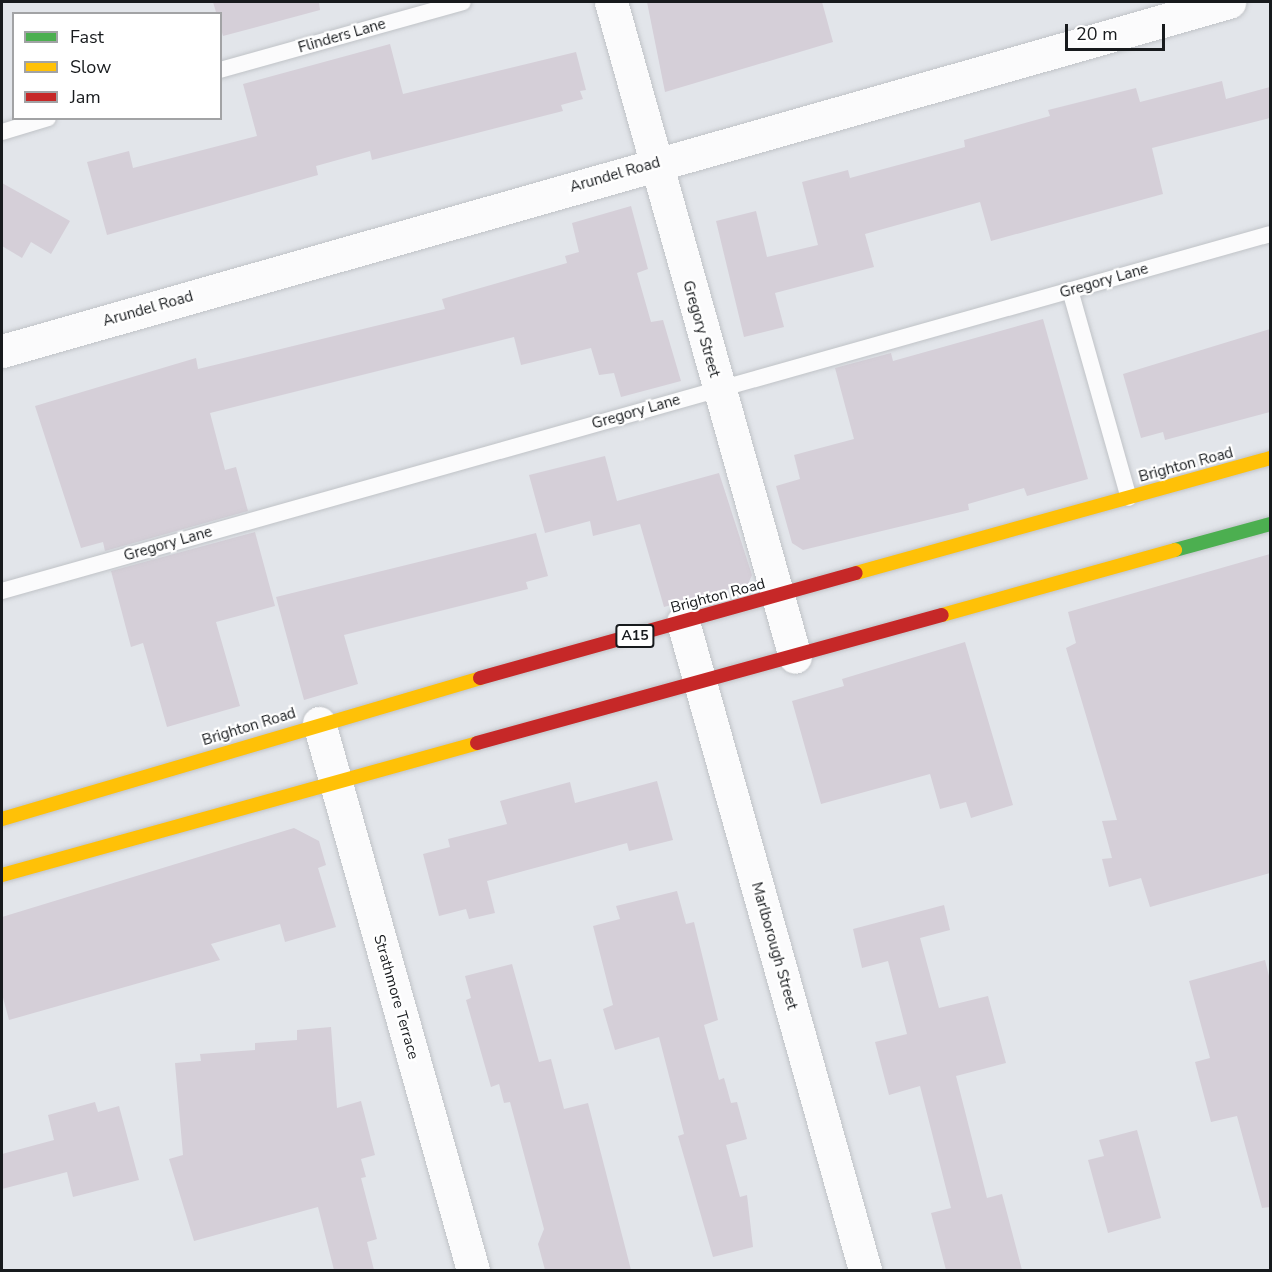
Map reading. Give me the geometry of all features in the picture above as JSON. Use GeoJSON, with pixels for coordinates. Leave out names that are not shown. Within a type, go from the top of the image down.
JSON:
{"type":"FeatureCollection","features":[{"type":"Feature","properties":{"kind":"main road","name":"Brighton Road"},"geometry":{"type":"LineString","coordinates":[[2,819],[319,723],[1270,459]]}},
{"type":"Feature","properties":{"kind":"main road"},"geometry":{"type":"LineString","coordinates":[[2,875],[1270,524]]}},
{"type":"Feature","properties":{"kind":"street","name":"Gregory Street"},"geometry":{"type":"LineString","coordinates":[[610,2],[795,657]]}},
{"type":"Feature","properties":{"kind":"street","name":"Arundel Road"},"geometry":{"type":"LineString","coordinates":[[2,351],[1229,2]]}},
{"type":"Feature","properties":{"kind":"street","name":"Marlborough Street"},"geometry":{"type":"LineString","coordinates":[[683,622],[865,1270]]}},
{"type":"Feature","properties":{"kind":"street","name":"Strathmore Terrace"},"geometry":{"type":"LineString","coordinates":[[319,723],[473,1270]]}},
{"type":"Feature","properties":{"kind":"lane","name":"Flinders Lane"},"geometry":{"type":"LineString","coordinates":[[222,69],[463,2]]}},
{"type":"Feature","properties":{"kind":"lane"},"geometry":{"type":"LineString","coordinates":[[2,132],[41,120]]}},
{"type":"Feature","properties":{"kind":"lane","name":"Gregory Lane"},"geometry":{"type":"LineString","coordinates":[[2,591],[1270,234]]}},
{"type":"Feature","properties":{"kind":"lane"},"geometry":{"type":"LineString","coordinates":[[1070,290],[1129,498]]}},
{"type":"Feature","properties":{"kind":"building"},"geometry":{"type":"Polygon","coordinates":[[[213,2],[319,2],[320,10],[223,36],[222,12],[216,12],[213,2]]]}},
{"type":"Feature","properties":{"kind":"building"},"geometry":{"type":"Polygon","coordinates":[[[647,2],[822,2],[833,42],[665,92],[647,2]]]}},
{"type":"Feature","properties":{"kind":"building"},"geometry":{"type":"Polygon","coordinates":[[[390,44],[403,94],[576,52],[586,90],[580,91],[583,99],[561,105],[563,111],[372,160],[370,151],[316,166],[318,175],[107,235],[87,162],[129,151],[133,168],[257,136],[243,84],[390,44]]]}},
{"type":"Feature","properties":{"kind":"building"},"geometry":{"type":"Polygon","coordinates":[[[1222,81],[1226,99],[1270,87],[1270,118],[1152,148],[1163,194],[991,241],[980,202],[865,234],[874,267],[775,293],[784,327],[744,337],[716,221],[756,211],[767,257],[818,245],[802,182],[848,170],[850,178],[965,147],[964,140],[1050,116],[1048,110],[1136,88],[1140,102],[1222,81]]]}},
{"type":"Feature","properties":{"kind":"building"},"geometry":{"type":"Polygon","coordinates":[[[2,183],[70,221],[51,254],[31,242],[22,258],[2,246],[2,183]]]}},
{"type":"Feature","properties":{"kind":"building"},"geometry":{"type":"Polygon","coordinates":[[[631,206],[648,269],[637,273],[651,322],[663,320],[681,381],[621,397],[614,373],[599,375],[591,348],[521,365],[514,337],[210,413],[225,470],[236,467],[248,511],[105,551],[103,542],[81,548],[35,406],[196,358],[198,369],[445,309],[442,299],[567,263],[565,256],[579,252],[572,223],[631,206]]]}},
{"type":"Feature","properties":{"kind":"building"},"geometry":{"type":"Polygon","coordinates":[[[1043,319],[1088,479],[1027,496],[1024,488],[968,504],[969,510],[803,550],[792,543],[776,486],[800,479],[794,455],[854,439],[835,368],[891,353],[893,361],[1043,319]]]}},
{"type":"Feature","properties":{"kind":"building"},"geometry":{"type":"Polygon","coordinates":[[[1270,329],[1270,412],[1165,440],[1163,432],[1141,438],[1123,374],[1270,329]]]}},
{"type":"Feature","properties":{"kind":"building"},"geometry":{"type":"Polygon","coordinates":[[[605,456],[617,501],[719,473],[752,575],[748,584],[664,607],[640,524],[593,536],[590,521],[545,533],[529,475],[605,456]]]}},
{"type":"Feature","properties":{"kind":"building"},"geometry":{"type":"Polygon","coordinates":[[[255,532],[275,606],[216,622],[240,706],[167,727],[143,643],[131,647],[111,571],[255,532]]]}},
{"type":"Feature","properties":{"kind":"building"},"geometry":{"type":"Polygon","coordinates":[[[536,533],[548,576],[526,582],[528,589],[344,635],[358,684],[304,700],[276,597],[536,533]]]}},
{"type":"Feature","properties":{"kind":"building"},"geometry":{"type":"Polygon","coordinates":[[[1270,554],[1270,873],[1150,907],[1141,878],[1109,887],[1102,859],[1112,858],[1102,821],[1117,820],[1066,648],[1076,643],[1068,612],[1270,554]]]}},
{"type":"Feature","properties":{"kind":"building"},"geometry":{"type":"Polygon","coordinates":[[[965,642],[1013,805],[971,818],[966,802],[940,809],[930,774],[821,804],[792,701],[844,686],[842,679],[965,642]]]}},
{"type":"Feature","properties":{"kind":"building"},"geometry":{"type":"Polygon","coordinates":[[[657,781],[673,840],[629,851],[627,843],[487,881],[495,913],[469,919],[466,909],[439,916],[423,854],[450,847],[448,839],[507,824],[500,801],[570,782],[575,803],[657,781]]]}},
{"type":"Feature","properties":{"kind":"building"},"geometry":{"type":"Polygon","coordinates":[[[294,828],[319,841],[326,865],[318,868],[336,927],[285,942],[280,924],[211,944],[220,960],[9,1020],[2,994],[2,917],[294,828]]]}},
{"type":"Feature","properties":{"kind":"building"},"geometry":{"type":"Polygon","coordinates":[[[677,891],[686,924],[694,922],[718,1020],[704,1025],[719,1080],[724,1078],[731,1103],[737,1102],[747,1139],[726,1145],[740,1197],[747,1195],[753,1247],[713,1257],[678,1136],[684,1134],[659,1037],[615,1050],[603,1009],[613,1005],[593,926],[620,919],[616,906],[677,891]]]}},
{"type":"Feature","properties":{"kind":"building"},"geometry":{"type":"Polygon","coordinates":[[[944,905],[950,930],[920,938],[939,1008],[988,996],[1006,1063],[956,1076],[987,1198],[1002,1194],[1022,1270],[946,1270],[931,1213],[951,1208],[920,1086],[889,1095],[875,1042],[907,1034],[888,961],[862,968],[853,929],[944,905]]]}},
{"type":"Feature","properties":{"kind":"building"},"geometry":{"type":"Polygon","coordinates":[[[1265,960],[1270,980],[1270,1207],[1262,1208],[1237,1116],[1211,1122],[1195,1062],[1210,1058],[1189,981],[1265,960]]]}},
{"type":"Feature","properties":{"kind":"building"},"geometry":{"type":"Polygon","coordinates":[[[512,964],[539,1062],[551,1059],[564,1109],[588,1103],[631,1270],[545,1270],[538,1244],[544,1229],[510,1102],[504,1103],[499,1084],[491,1087],[466,1000],[471,998],[465,976],[512,964]]]}},
{"type":"Feature","properties":{"kind":"building"},"geometry":{"type":"Polygon","coordinates":[[[331,1027],[337,1108],[361,1101],[375,1155],[361,1159],[366,1177],[361,1178],[377,1239],[367,1242],[374,1270],[334,1270],[318,1207],[194,1241],[169,1159],[183,1155],[175,1063],[201,1061],[200,1054],[255,1050],[255,1043],[297,1040],[297,1030],[331,1027]]]}},
{"type":"Feature","properties":{"kind":"building"},"geometry":{"type":"Polygon","coordinates":[[[95,1102],[98,1112],[119,1106],[139,1180],[73,1197],[67,1172],[2,1189],[2,1154],[54,1140],[48,1115],[95,1102]]]}},
{"type":"Feature","properties":{"kind":"building"},"geometry":{"type":"Polygon","coordinates":[[[1137,1130],[1161,1218],[1108,1233],[1088,1160],[1104,1156],[1099,1140],[1137,1130]]]}},
{"type":"Feature","properties":{"kind":"traffic: fast"},"geometry":{"type":"LineString","coordinates":[[1175,550],[1270,524]]}},
{"type":"Feature","properties":{"kind":"traffic: slow"},"geometry":{"type":"LineString","coordinates":[[856,573],[1270,458]]}},
{"type":"Feature","properties":{"kind":"traffic: slow"},"geometry":{"type":"LineString","coordinates":[[942,615],[1175,550]]}},
{"type":"Feature","properties":{"kind":"traffic: slow"},"geometry":{"type":"LineString","coordinates":[[2,819],[480,678]]}},
{"type":"Feature","properties":{"kind":"traffic: slow"},"geometry":{"type":"LineString","coordinates":[[2,875],[477,743]]}},
{"type":"Feature","properties":{"kind":"traffic: jam"},"geometry":{"type":"LineString","coordinates":[[480,678],[856,573]]}},
{"type":"Feature","properties":{"kind":"traffic: jam"},"geometry":{"type":"LineString","coordinates":[[477,743],[942,615]]}}]}
